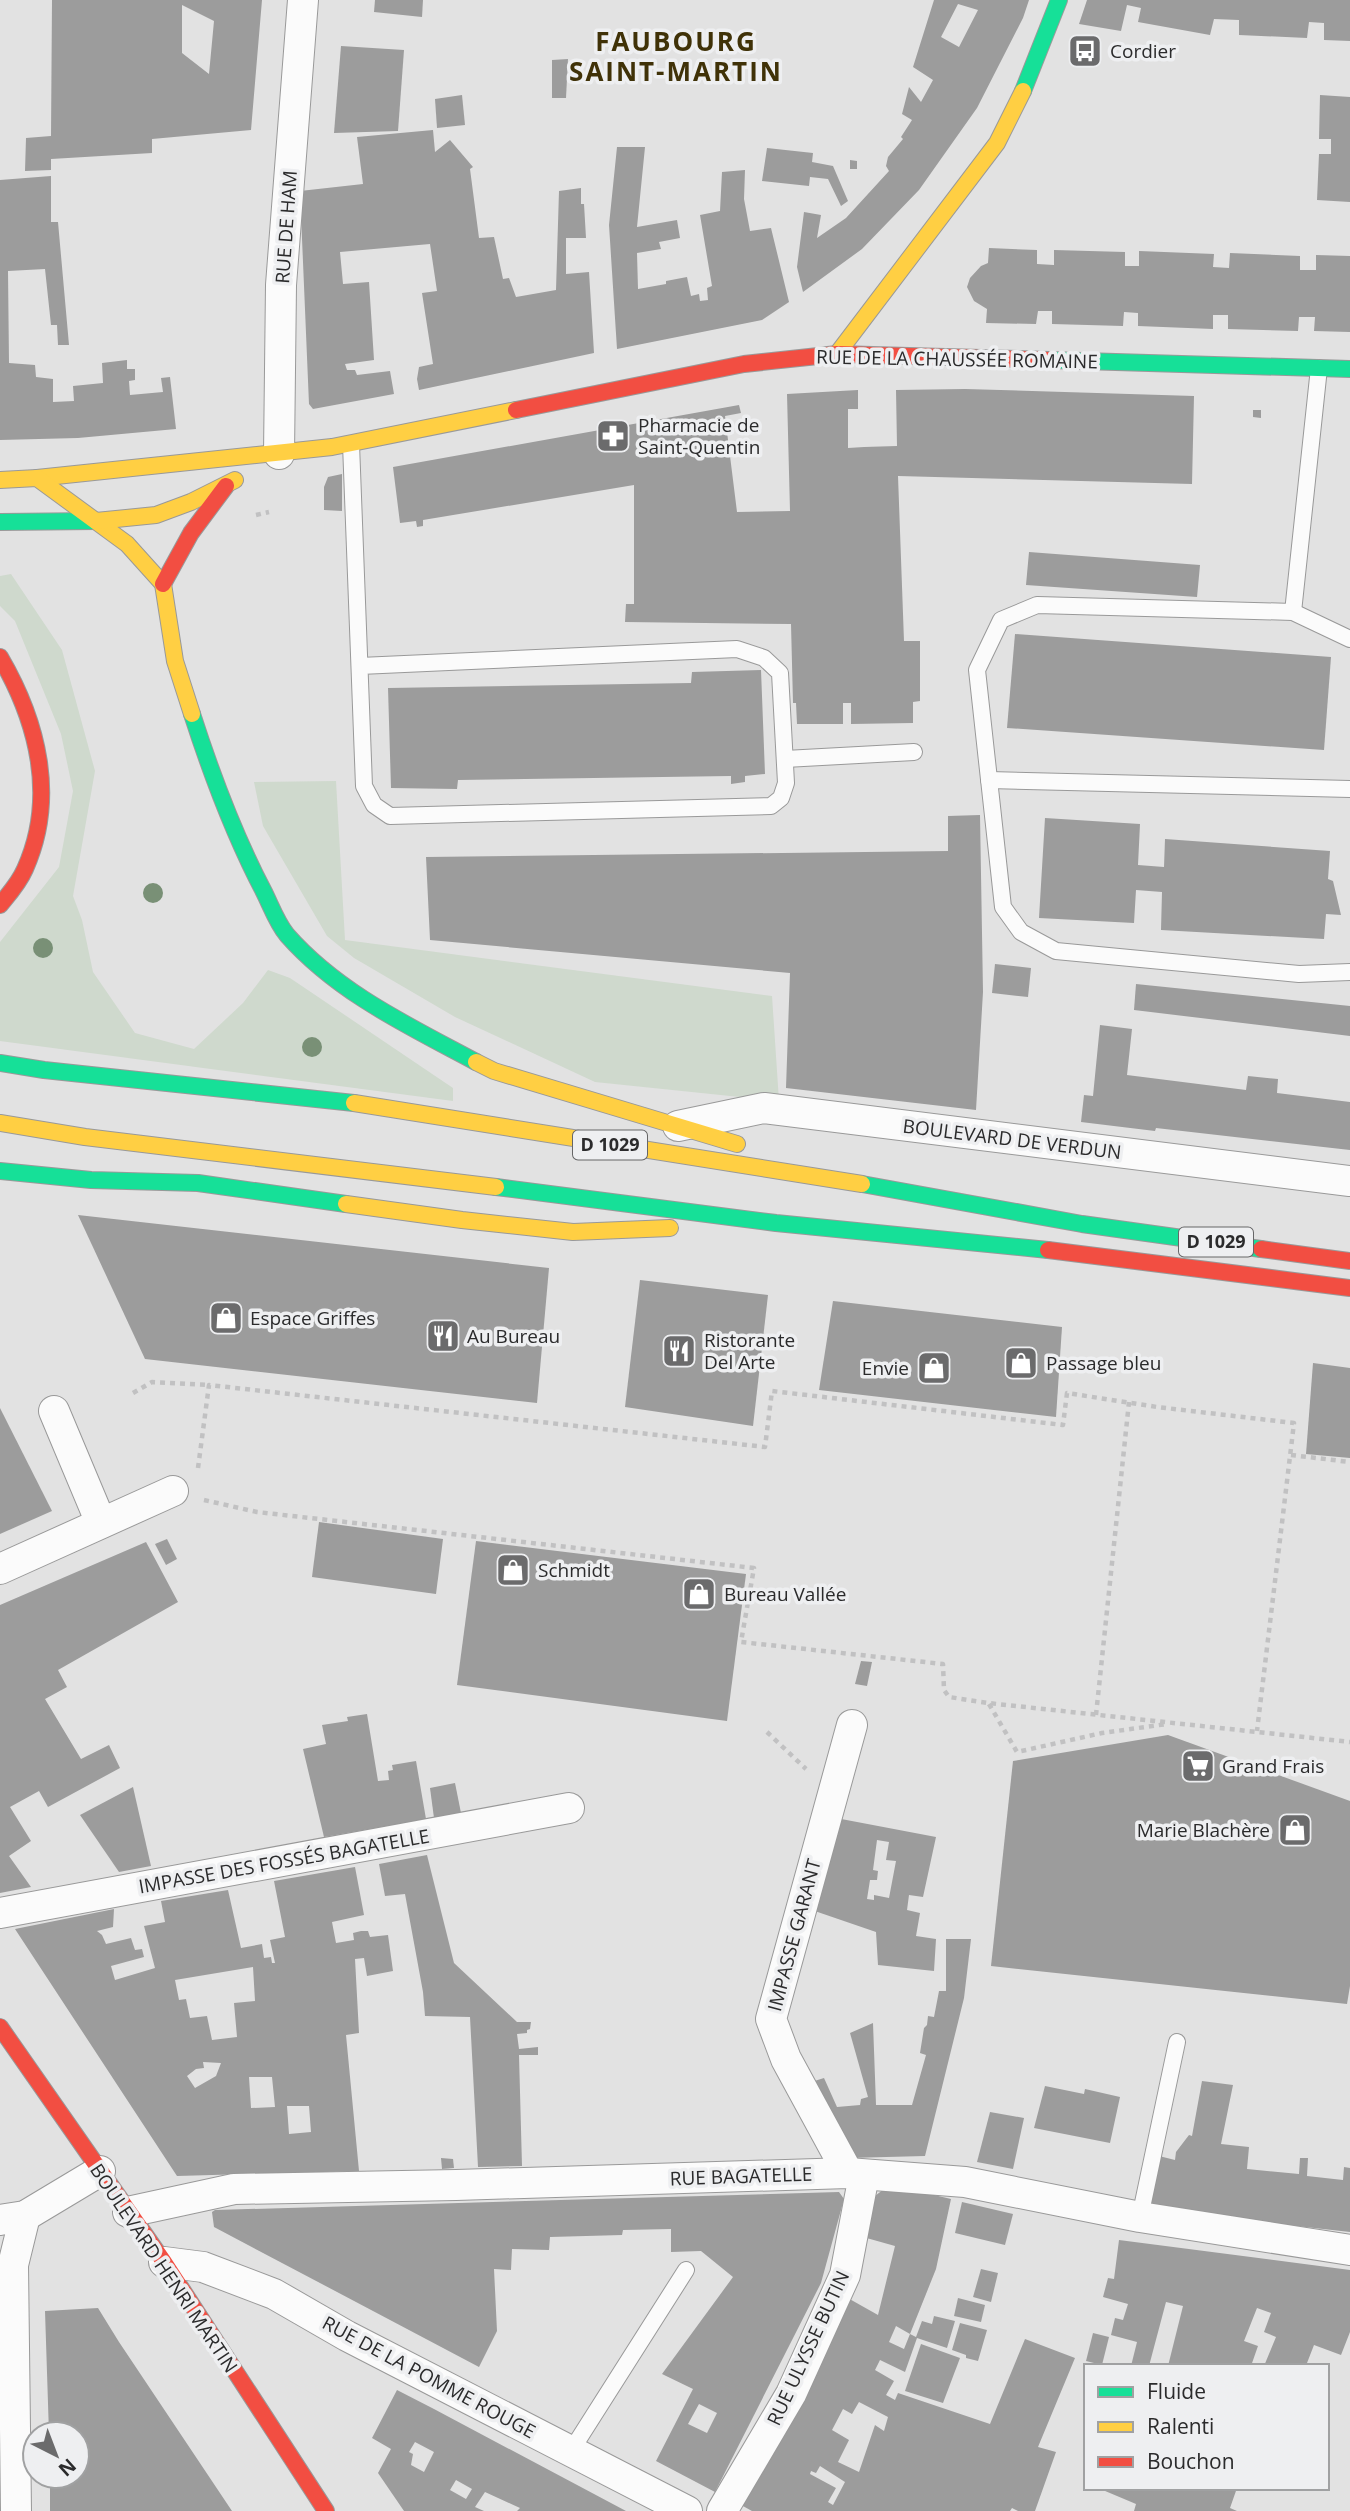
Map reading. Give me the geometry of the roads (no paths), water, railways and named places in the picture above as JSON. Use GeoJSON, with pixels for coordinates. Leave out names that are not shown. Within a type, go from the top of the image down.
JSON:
{"type":"FeatureCollection","features":[{"type":"Feature","properties":{"kind":"main road"},"geometry":{"type":"LineString","coordinates":[[837,354],[997,143],[1019,100],[1059,0]]}},
{"type":"Feature","properties":{"kind":"main road","name":"RUE DE LA CHAUSSÉE ROMAINE"},"geometry":{"type":"LineString","coordinates":[[0,480],[279,454],[351,444],[744,364],[837,354],[1350,369]]}},
{"type":"Feature","properties":{"kind":"main road","name":"RUE DE LA CHAUSSÉE ROMAINE"},"geometry":{"type":"LineString","coordinates":[[0,522],[64,523],[156,515],[226,485],[279,454]]}},
{"type":"Feature","properties":{"kind":"main road"},"geometry":{"type":"LineString","coordinates":[[37,478],[127,544],[163,584],[175,662],[209,767],[238,843],[285,933],[321,968],[366,1003],[494,1071],[887,1188]]}},
{"type":"Feature","properties":{"kind":"main road"},"geometry":{"type":"LineString","coordinates":[[163,584],[191,533],[226,485]]}},
{"type":"Feature","properties":{"kind":"main road"},"geometry":{"type":"LineString","coordinates":[[0,657],[23,697],[37,738],[42,784],[36,832],[25,870],[0,905]]}},
{"type":"Feature","properties":{"kind":"main road","name":"D 1029"},"geometry":{"type":"LineString","coordinates":[[0,1063],[44,1070],[334,1100],[887,1188],[1082,1224],[1350,1261]]}},
{"type":"Feature","properties":{"kind":"main road"},"geometry":{"type":"LineString","coordinates":[[0,1123],[164,1147],[776,1223],[1087,1254],[1106,1259],[1350,1288]]}},
{"type":"Feature","properties":{"kind":"main road"},"geometry":{"type":"LineString","coordinates":[[0,1171],[91,1180],[198,1183],[462,1220],[573,1232],[776,1223]]}},
{"type":"Feature","properties":{"kind":"main road","name":"BOULEVARD HENRI MARTIN"},"geometry":{"type":"LineString","coordinates":[[0,2026],[164,2262],[326,2511]]}},
{"type":"Feature","properties":{"kind":"street","name":"RUE DE HAM"},"geometry":{"type":"LineString","coordinates":[[279,454],[281,285],[303,0]]}},
{"type":"Feature","properties":{"kind":"street","name":"BOULEVARD DE VERDUN"},"geometry":{"type":"LineString","coordinates":[[676,1126],[764,1108],[1350,1181]]}},
{"type":"Feature","properties":{"kind":"street"},"geometry":{"type":"LineString","coordinates":[[54,1411],[101,1523]]}},
{"type":"Feature","properties":{"kind":"street"},"geometry":{"type":"LineString","coordinates":[[0,1569],[101,1523],[184,1495]]}},
{"type":"Feature","properties":{"kind":"street","name":"IMPASSE GARANT"},"geometry":{"type":"LineString","coordinates":[[852,1725],[771,2019],[786,2059],[856,2174]]}},
{"type":"Feature","properties":{"kind":"street","name":"IMPASSE DES FOSSÉS BAGATELLE"},"geometry":{"type":"LineString","coordinates":[[0,1913],[569,1808]]}},
{"type":"Feature","properties":{"kind":"street"},"geometry":{"type":"LineString","coordinates":[[16,2511],[13,2218],[100,2171]]}},
{"type":"Feature","properties":{"kind":"street","name":"RUE BAGATELLE"},"geometry":{"type":"LineString","coordinates":[[128,2212],[234,2189],[856,2174],[965,2182],[1140,2217],[1350,2250]]}},
{"type":"Feature","properties":{"kind":"street","name":"RUE ULYSSE BUTIN"},"geometry":{"type":"LineString","coordinates":[[722,2511],[791,2394],[845,2275],[856,2174]]}},
{"type":"Feature","properties":{"kind":"street","name":"RUE DE LA POMME ROUGE"},"geometry":{"type":"LineString","coordinates":[[164,2262],[203,2267],[274,2294],[346,2336],[687,2511]]}},
{"type":"Feature","properties":{"kind":"lane"},"geometry":{"type":"LineString","coordinates":[[1293,612],[1319,368]]}},
{"type":"Feature","properties":{"kind":"lane"},"geometry":{"type":"LineString","coordinates":[[351,444],[360,666],[365,786],[374,805],[390,816],[771,806],[781,798],[786,783],[780,673],[764,658],[737,649],[360,666]]}},
{"type":"Feature","properties":{"kind":"lane"},"geometry":{"type":"LineString","coordinates":[[1350,639],[1293,612],[1037,606],[1001,620],[977,670],[1003,907],[1021,933],[1056,951],[1299,974],[1350,972]]}},
{"type":"Feature","properties":{"kind":"lane"},"geometry":{"type":"LineString","coordinates":[[785,758],[914,752]]}},
{"type":"Feature","properties":{"kind":"lane"},"geometry":{"type":"LineString","coordinates":[[989,780],[1350,789]]}},
{"type":"Feature","properties":{"kind":"lane"},"geometry":{"type":"LineString","coordinates":[[1140,2217],[1177,2042]]}},
{"type":"Feature","properties":{"kind":"lane"},"geometry":{"type":"LineString","coordinates":[[571,2451],[686,2270]]}},
{"type":"Feature","properties":{"kind":"place","name":"Cordier"},"geometry":{"type":"Point","coordinates":[1085,51]}},
{"type":"Feature","properties":{"kind":"place","name":"Pharmacie de Saint-Quentin"},"geometry":{"type":"Point","coordinates":[613,436]}},
{"type":"Feature","properties":{"kind":"place","name":"Espace Griffes"},"geometry":{"type":"Point","coordinates":[226,1318]}},
{"type":"Feature","properties":{"kind":"place","name":"Au Bureau"},"geometry":{"type":"Point","coordinates":[443,1336]}},
{"type":"Feature","properties":{"kind":"place","name":"Ristorante Del Arte"},"geometry":{"type":"Point","coordinates":[679,1351]}},
{"type":"Feature","properties":{"kind":"place","name":"Passage bleu"},"geometry":{"type":"Point","coordinates":[1021,1363]}},
{"type":"Feature","properties":{"kind":"place","name":"Envie"},"geometry":{"type":"Point","coordinates":[934,1368]}},
{"type":"Feature","properties":{"kind":"place","name":"Schmidt"},"geometry":{"type":"Point","coordinates":[513,1570]}},
{"type":"Feature","properties":{"kind":"place","name":"Bureau Vallée"},"geometry":{"type":"Point","coordinates":[699,1594]}},
{"type":"Feature","properties":{"kind":"place","name":"Grand Frais"},"geometry":{"type":"Point","coordinates":[1198,1766]}},
{"type":"Feature","properties":{"kind":"place","name":"Marie Blachère"},"geometry":{"type":"Point","coordinates":[1295,1830]}},
{"type":"Feature","properties":{"kind":"district","name":"FAUBOURG SAINT-MARTIN"},"geometry":{"type":"Point","coordinates":[676,57]}}]}
